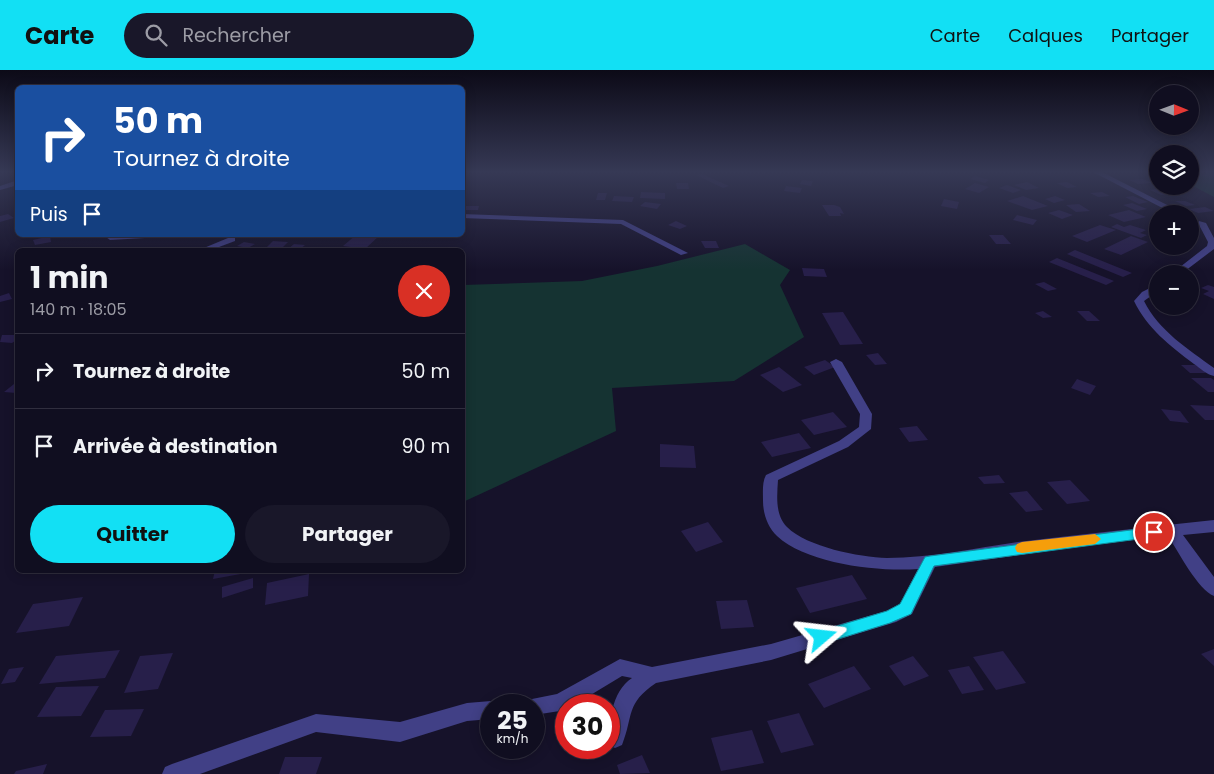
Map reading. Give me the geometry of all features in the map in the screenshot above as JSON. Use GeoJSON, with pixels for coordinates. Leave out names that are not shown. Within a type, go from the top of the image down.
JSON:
{"type":"FeatureCollection","features":[{"type":"Feature","properties":{"kind":"street"},"geometry":{"type":"LineString","coordinates":[[465,216],[623,222],[684,253]]}},
{"type":"Feature","properties":{"kind":"street"},"geometry":{"type":"LineString","coordinates":[[1199,222],[1214,227]]}},
{"type":"Feature","properties":{"kind":"street"},"geometry":{"type":"LineString","coordinates":[[1187,265],[1211,246],[1212,242],[1202,223]]}},
{"type":"Feature","properties":{"kind":"street"},"geometry":{"type":"LineString","coordinates":[[208,248],[238,237]]}},
{"type":"Feature","properties":{"kind":"street"},"geometry":{"type":"LineString","coordinates":[[1149,292],[1140,301],[1143,312],[1160,331],[1214,373]]}},
{"type":"Feature","properties":{"kind":"street"},"geometry":{"type":"LineString","coordinates":[[836,362],[866,414],[865,429],[854,440],[789,466],[771,478],[770,514],[782,532],[808,547],[853,559],[884,564],[930,562],[1030,547],[1214,526]]}},
{"type":"Feature","properties":{"kind":"street"},"geometry":{"type":"LineString","coordinates":[[1172,530],[1200,572],[1214,589]]}},
{"type":"Feature","properties":{"kind":"street"},"geometry":{"type":"LineString","coordinates":[[620,719],[624,704],[634,687],[652,675],[771,652],[890,616],[906,609],[930,562]]}},
{"type":"Feature","properties":{"kind":"street"},"geometry":{"type":"LineString","coordinates":[[545,705],[560,703],[620,667],[652,675]]}},
{"type":"Feature","properties":{"kind":"street"},"geometry":{"type":"LineString","coordinates":[[172,774],[316,723],[400,732],[467,712],[480,711]]}},
{"type":"Feature","properties":{"kind":"green space"},"geometry":{"type":"Polygon","coordinates":[[[745,244],[790,270],[780,285],[804,337],[734,381],[612,388],[616,431],[465,501],[465,285],[582,281],[657,266],[745,244]]]}},
{"type":"Feature","properties":{"kind":"building"},"geometry":{"type":"Polygon","coordinates":[[[643,204],[661,204],[657,209],[640,206],[643,204]]]}},
{"type":"Feature","properties":{"kind":"building"},"geometry":{"type":"Polygon","coordinates":[[[942,204],[958,204],[957,209],[941,206],[942,204]]]}},
{"type":"Feature","properties":{"kind":"building"},"geometry":{"type":"Polygon","coordinates":[[[1015,204],[1043,204],[1048,206],[1032,210],[1015,204]]]}},
{"type":"Feature","properties":{"kind":"building"},"geometry":{"type":"Polygon","coordinates":[[[1079,204],[1090,211],[1076,212],[1066,205],[1079,204]]]}},
{"type":"Feature","properties":{"kind":"building"},"geometry":{"type":"Polygon","coordinates":[[[1134,204],[1147,209],[1137,211],[1123,205],[1134,204]]]}},
{"type":"Feature","properties":{"kind":"building"},"geometry":{"type":"Polygon","coordinates":[[[822,205],[840,207],[844,214],[840,213],[841,216],[829,216],[822,205]]]}},
{"type":"Feature","properties":{"kind":"building"},"geometry":{"type":"Polygon","coordinates":[[[465,206],[479,206],[478,210],[465,210],[465,206]]]}},
{"type":"Feature","properties":{"kind":"building"},"geometry":{"type":"Polygon","coordinates":[[[1205,207],[1214,211],[1199,213],[1199,208],[1205,207]]]}},
{"type":"Feature","properties":{"kind":"building"},"geometry":{"type":"Polygon","coordinates":[[[1059,210],[1073,215],[1062,219],[1048,213],[1059,210]]]}},
{"type":"Feature","properties":{"kind":"building"},"geometry":{"type":"Polygon","coordinates":[[[1129,210],[1146,217],[1124,222],[1108,215],[1129,210]]]}},
{"type":"Feature","properties":{"kind":"building"},"geometry":{"type":"Polygon","coordinates":[[[8,214],[14,218],[0,222],[0,216],[8,214]]]}},
{"type":"Feature","properties":{"kind":"building"},"geometry":{"type":"Polygon","coordinates":[[[1017,215],[1037,220],[1033,225],[1013,220],[1017,215]]]}},
{"type":"Feature","properties":{"kind":"building"},"geometry":{"type":"Polygon","coordinates":[[[676,221],[687,226],[680,229],[668,225],[676,221]]]}},
{"type":"Feature","properties":{"kind":"building"},"geometry":{"type":"Polygon","coordinates":[[[1117,224],[1124,227],[1130,225],[1146,230],[1140,233],[1147,235],[1141,238],[1111,227],[1117,224]]]}},
{"type":"Feature","properties":{"kind":"building"},"geometry":{"type":"Polygon","coordinates":[[[1100,225],[1116,230],[1087,242],[1072,236],[1100,225]]]}},
{"type":"Feature","properties":{"kind":"building"},"geometry":{"type":"Polygon","coordinates":[[[989,235],[1003,235],[1011,244],[996,244],[989,235]]]}},
{"type":"Feature","properties":{"kind":"building"},"geometry":{"type":"Polygon","coordinates":[[[1131,236],[1148,242],[1121,255],[1104,249],[1131,236]]]}},
{"type":"Feature","properties":{"kind":"building"},"geometry":{"type":"Polygon","coordinates":[[[50,237],[51,242],[35,245],[33,240],[50,237]]]}},
{"type":"Feature","properties":{"kind":"building"},"geometry":{"type":"Polygon","coordinates":[[[354,237],[378,237],[366,248],[343,246],[354,237]]]}},
{"type":"Feature","properties":{"kind":"building"},"geometry":{"type":"Polygon","coordinates":[[[273,241],[288,242],[282,248],[266,248],[273,241]]]}},
{"type":"Feature","properties":{"kind":"building"},"geometry":{"type":"Polygon","coordinates":[[[701,241],[716,241],[719,248],[705,248],[701,241]]]}},
{"type":"Feature","properties":{"kind":"building"},"geometry":{"type":"Polygon","coordinates":[[[244,242],[255,244],[248,248],[237,246],[244,242]]]}},
{"type":"Feature","properties":{"kind":"building"},"geometry":{"type":"Polygon","coordinates":[[[294,244],[305,245],[301,248],[289,248],[294,244]]]}},
{"type":"Feature","properties":{"kind":"building"},"geometry":{"type":"Polygon","coordinates":[[[1075,250],[1132,273],[1123,277],[1067,254],[1075,250]]]}},
{"type":"Feature","properties":{"kind":"building"},"geometry":{"type":"Polygon","coordinates":[[[1057,258],[1114,281],[1106,285],[1049,262],[1057,258]]]}},
{"type":"Feature","properties":{"kind":"building"},"geometry":{"type":"Polygon","coordinates":[[[802,268],[824,269],[827,277],[804,276],[802,268]]]}},
{"type":"Feature","properties":{"kind":"building"},"geometry":{"type":"Polygon","coordinates":[[[1044,282],[1057,289],[1048,291],[1035,284],[1044,282]]]}},
{"type":"Feature","properties":{"kind":"building"},"geometry":{"type":"Polygon","coordinates":[[[1208,285],[1214,287],[1214,299],[1203,294],[1209,291],[1201,288],[1208,285]]]}},
{"type":"Feature","properties":{"kind":"building"},"geometry":{"type":"Polygon","coordinates":[[[9,293],[12,299],[0,302],[0,296],[9,293]]]}},
{"type":"Feature","properties":{"kind":"building"},"geometry":{"type":"Polygon","coordinates":[[[1043,311],[1052,317],[1043,318],[1035,313],[1043,311]]]}},
{"type":"Feature","properties":{"kind":"building"},"geometry":{"type":"Polygon","coordinates":[[[1077,311],[1089,311],[1100,321],[1087,321],[1077,311]]]}},
{"type":"Feature","properties":{"kind":"building"},"geometry":{"type":"Polygon","coordinates":[[[843,312],[863,344],[840,345],[822,313],[843,312]]]}},
{"type":"Feature","properties":{"kind":"building"},"geometry":{"type":"Polygon","coordinates":[[[2,335],[15,335],[15,341],[12,343],[0,342],[2,335]]]}},
{"type":"Feature","properties":{"kind":"building"},"geometry":{"type":"Polygon","coordinates":[[[878,353],[887,364],[875,365],[866,355],[878,353]]]}},
{"type":"Feature","properties":{"kind":"building"},"geometry":{"type":"Polygon","coordinates":[[[825,360],[835,367],[814,375],[804,367],[825,360]]]}},
{"type":"Feature","properties":{"kind":"building"},"geometry":{"type":"Polygon","coordinates":[[[1181,365],[1197,365],[1206,373],[1190,373],[1181,365]]]}},
{"type":"Feature","properties":{"kind":"building"},"geometry":{"type":"Polygon","coordinates":[[[779,367],[802,385],[783,392],[760,375],[779,367]]]}},
{"type":"Feature","properties":{"kind":"building"},"geometry":{"type":"Polygon","coordinates":[[[1191,378],[1211,378],[1214,380],[1214,392],[1208,392],[1191,378]]]}},
{"type":"Feature","properties":{"kind":"building"},"geometry":{"type":"Polygon","coordinates":[[[1077,379],[1096,386],[1090,395],[1071,388],[1077,379]]]}},
{"type":"Feature","properties":{"kind":"building"},"geometry":{"type":"Polygon","coordinates":[[[14,384],[15,384],[15,393],[4,392],[14,384]]]}},
{"type":"Feature","properties":{"kind":"building"},"geometry":{"type":"Polygon","coordinates":[[[1190,405],[1214,406],[1214,420],[1205,420],[1190,405]]]}},
{"type":"Feature","properties":{"kind":"building"},"geometry":{"type":"Polygon","coordinates":[[[1161,409],[1180,411],[1189,423],[1170,421],[1161,409]]]}},
{"type":"Feature","properties":{"kind":"building"},"geometry":{"type":"Polygon","coordinates":[[[833,412],[847,427],[814,435],[801,420],[833,412]]]}},
{"type":"Feature","properties":{"kind":"building"},"geometry":{"type":"Polygon","coordinates":[[[917,426],[928,440],[909,442],[899,428],[917,426]]]}},
{"type":"Feature","properties":{"kind":"building"},"geometry":{"type":"Polygon","coordinates":[[[799,433],[811,448],[772,457],[761,442],[799,433]]]}},
{"type":"Feature","properties":{"kind":"building"},"geometry":{"type":"Polygon","coordinates":[[[660,444],[694,446],[696,468],[660,467],[660,444]]]}},
{"type":"Feature","properties":{"kind":"building"},"geometry":{"type":"Polygon","coordinates":[[[999,475],[1005,483],[984,484],[978,477],[999,475]]]}},
{"type":"Feature","properties":{"kind":"building"},"geometry":{"type":"Polygon","coordinates":[[[1070,480],[1090,501],[1067,504],[1047,482],[1070,480]]]}},
{"type":"Feature","properties":{"kind":"building"},"geometry":{"type":"Polygon","coordinates":[[[1027,491],[1043,510],[1026,512],[1009,493],[1027,491]]]}},
{"type":"Feature","properties":{"kind":"building"},"geometry":{"type":"Polygon","coordinates":[[[708,522],[723,542],[696,552],[681,531],[708,522]]]}},
{"type":"Feature","properties":{"kind":"building"},"geometry":{"type":"Polygon","coordinates":[[[214,573],[246,573],[213,579],[214,573]]]}},
{"type":"Feature","properties":{"kind":"building"},"geometry":{"type":"Polygon","coordinates":[[[309,574],[308,596],[265,605],[267,583],[309,574]]]}},
{"type":"Feature","properties":{"kind":"building"},"geometry":{"type":"Polygon","coordinates":[[[852,575],[867,599],[810,613],[796,588],[852,575]]]}},
{"type":"Feature","properties":{"kind":"building"},"geometry":{"type":"Polygon","coordinates":[[[253,578],[253,588],[222,598],[222,587],[253,578]]]}},
{"type":"Feature","properties":{"kind":"building"},"geometry":{"type":"Polygon","coordinates":[[[83,597],[69,626],[16,633],[33,604],[83,597]]]}},
{"type":"Feature","properties":{"kind":"building"},"geometry":{"type":"Polygon","coordinates":[[[747,600],[754,627],[721,629],[716,601],[747,600]]]}},
{"type":"Feature","properties":{"kind":"building"},"geometry":{"type":"Polygon","coordinates":[[[1214,649],[1214,666],[1201,654],[1214,649]]]}},
{"type":"Feature","properties":{"kind":"building"},"geometry":{"type":"Polygon","coordinates":[[[120,650],[105,678],[39,684],[56,656],[120,650]]]}},
{"type":"Feature","properties":{"kind":"building"},"geometry":{"type":"Polygon","coordinates":[[[1003,651],[1026,683],[996,690],[973,657],[1003,651]]]}},
{"type":"Feature","properties":{"kind":"building"},"geometry":{"type":"Polygon","coordinates":[[[173,653],[158,689],[124,693],[140,656],[173,653]]]}},
{"type":"Feature","properties":{"kind":"building"},"geometry":{"type":"Polygon","coordinates":[[[913,656],[929,676],[904,686],[889,666],[913,656]]]}},
{"type":"Feature","properties":{"kind":"building"},"geometry":{"type":"Polygon","coordinates":[[[854,666],[871,689],[824,708],[808,684],[854,666]]]}},
{"type":"Feature","properties":{"kind":"building"},"geometry":{"type":"Polygon","coordinates":[[[969,666],[984,690],[962,694],[948,670],[969,666]]]}},
{"type":"Feature","properties":{"kind":"building"},"geometry":{"type":"Polygon","coordinates":[[[24,667],[15,682],[1,684],[9,669],[24,667]]]}},
{"type":"Feature","properties":{"kind":"building"},"geometry":{"type":"Polygon","coordinates":[[[99,686],[81,716],[37,717],[56,687],[99,686]]]}},
{"type":"Feature","properties":{"kind":"building"},"geometry":{"type":"Polygon","coordinates":[[[144,709],[131,736],[90,737],[105,710],[144,709]]]}},
{"type":"Feature","properties":{"kind":"building"},"geometry":{"type":"Polygon","coordinates":[[[799,713],[814,745],[781,753],[767,721],[799,713]]]}},
{"type":"Feature","properties":{"kind":"building"},"geometry":{"type":"Polygon","coordinates":[[[752,730],[764,763],[721,771],[711,738],[752,730]]]}},
{"type":"Feature","properties":{"kind":"building"},"geometry":{"type":"Polygon","coordinates":[[[642,755],[650,773],[620,774],[617,765],[642,755]]]}},
{"type":"Feature","properties":{"kind":"building"},"geometry":{"type":"Polygon","coordinates":[[[285,757],[322,757],[316,774],[279,774],[285,757]]]}},
{"type":"Feature","properties":{"kind":"building"},"geometry":{"type":"Polygon","coordinates":[[[47,764],[43,774],[14,774],[16,771],[47,764]]]}},
{"type":"Feature","properties":{"kind":"slow traffic"},"geometry":{"type":"LineString","coordinates":[[1022,548],[1095,539]]}},
{"type":"Feature","properties":{"kind":"route"},"geometry":{"type":"LineString","coordinates":[[822,637],[890,616],[906,609],[930,562],[1030,547],[1154,532]]}}]}
